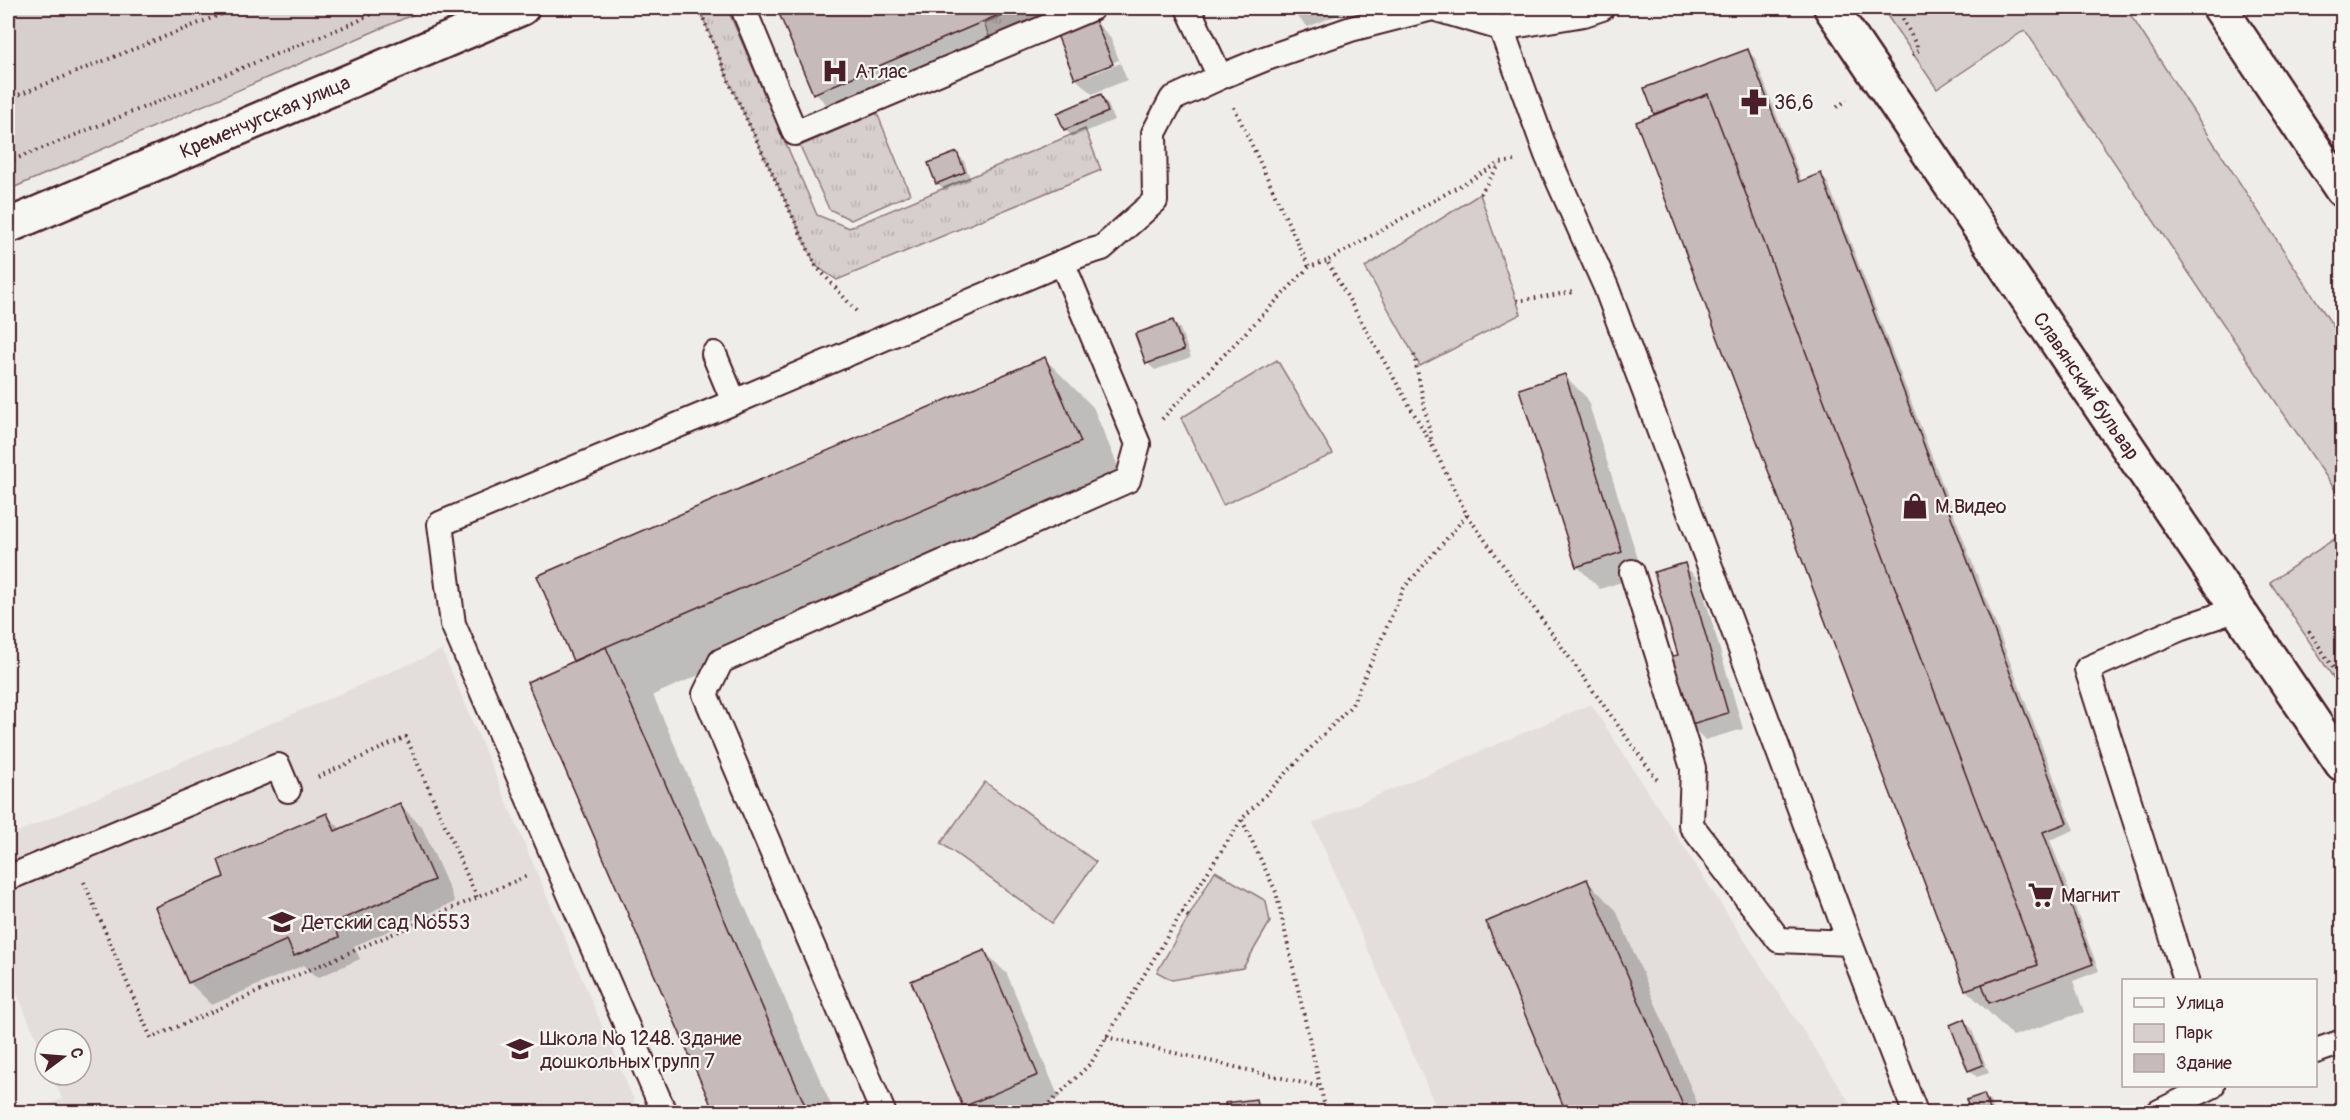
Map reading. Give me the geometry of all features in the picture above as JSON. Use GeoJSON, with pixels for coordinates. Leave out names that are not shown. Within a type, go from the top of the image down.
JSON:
{"type":"FeatureCollection","features":[{"type":"Feature","properties":{"kind":"street","name":"Кременчугская улица"},"geometry":{"type":"LineString","coordinates":[[8,226],[522,8]]}},
{"type":"Feature","properties":{"kind":"street","name":"Славянский бульвар"},"geometry":{"type":"LineString","coordinates":[[1831,8],[2343,764]]}},
{"type":"Feature","properties":{"kind":"street"},"geometry":{"type":"LineString","coordinates":[[2220,8],[2343,190]]}},
{"type":"Feature","properties":{"kind":"lane"},"geometry":{"type":"LineString","coordinates":[[743,8],[795,133],[1092,8]]}},
{"type":"Feature","properties":{"kind":"lane"},"geometry":{"type":"LineString","coordinates":[[1188,8],[1220,77]]}},
{"type":"Feature","properties":{"kind":"lane"},"geometry":{"type":"LineString","coordinates":[[664,1113],[453,624],[440,524],[1062,262],[1102,248],[1155,201],[1154,133],[1172,99],[1220,77],[1263,59],[1351,29],[1433,8],[1501,28],[1584,14],[1602,8]]}},
{"type":"Feature","properties":{"kind":"lane"},"geometry":{"type":"LineString","coordinates":[[1501,28],[1547,155],[1606,287],[1915,1113]]}},
{"type":"Feature","properties":{"kind":"lane"},"geometry":{"type":"LineString","coordinates":[[883,1113],[705,694],[721,662],[1128,480],[1138,444],[1062,262]]}},
{"type":"Feature","properties":{"kind":"lane"},"geometry":{"type":"LineString","coordinates":[[714,354],[734,402]]}},
{"type":"Feature","properties":{"kind":"lane"},"geometry":{"type":"LineString","coordinates":[[1632,572],[1693,768],[1691,825],[1779,940],[1850,944]]}},
{"type":"Feature","properties":{"kind":"lane"},"geometry":{"type":"LineString","coordinates":[[2185,979],[2087,669],[2179,629],[2238,609]]}},
{"type":"Feature","properties":{"kind":"lane"},"geometry":{"type":"LineString","coordinates":[[8,878],[278,766],[288,790]]}},
{"type":"Feature","properties":{"kind":"lane"},"geometry":{"type":"LineString","coordinates":[[2317,1051],[2343,1042]]}},
{"type":"Feature","properties":{"kind":"lane"},"geometry":{"type":"LineString","coordinates":[[2160,1113],[2210,1087]]}},
{"type":"Feature","properties":{"kind":"path"},"geometry":{"type":"LineString","coordinates":[[8,99],[237,8]]}},
{"type":"Feature","properties":{"kind":"path"},"geometry":{"type":"LineString","coordinates":[[8,162],[356,22],[383,8]]}},
{"type":"Feature","properties":{"kind":"path"},"geometry":{"type":"LineString","coordinates":[[699,8],[731,86],[816,266],[880,338]]}},
{"type":"Feature","properties":{"kind":"path"},"geometry":{"type":"LineString","coordinates":[[1897,8],[1919,50]]}},
{"type":"Feature","properties":{"kind":"path"},"geometry":{"type":"LineString","coordinates":[[1220,77],[1309,267]]}},
{"type":"Feature","properties":{"kind":"path"},"geometry":{"type":"LineString","coordinates":[[1138,444],[1309,267],[1327,261],[1500,163],[1547,155]]}},
{"type":"Feature","properties":{"kind":"path"},"geometry":{"type":"LineString","coordinates":[[1480,194],[1500,163]]}},
{"type":"Feature","properties":{"kind":"path"},"geometry":{"type":"LineString","coordinates":[[1327,261],[1432,447],[1467,515],[1691,825]]}},
{"type":"Feature","properties":{"kind":"path"},"geometry":{"type":"LineString","coordinates":[[1516,301],[1606,287]]}},
{"type":"Feature","properties":{"kind":"path"},"geometry":{"type":"LineString","coordinates":[[1414,355],[1432,447]]}},
{"type":"Feature","properties":{"kind":"path"},"geometry":{"type":"LineString","coordinates":[[1041,1113],[1090,1063],[1242,819],[1352,705],[1404,588],[1467,515]]}},
{"type":"Feature","properties":{"kind":"path"},"geometry":{"type":"LineString","coordinates":[[2309,631],[2343,681]]}},
{"type":"Feature","properties":{"kind":"path"},"geometry":{"type":"LineString","coordinates":[[288,790],[406,737],[477,898]]}},
{"type":"Feature","properties":{"kind":"path"},"geometry":{"type":"LineString","coordinates":[[1242,819],[1276,892],[1326,1113]]}},
{"type":"Feature","properties":{"kind":"path"},"geometry":{"type":"LineString","coordinates":[[94,877],[84,882],[151,1038],[555,864]]}},
{"type":"Feature","properties":{"kind":"path"},"geometry":{"type":"LineString","coordinates":[[1182,912],[1189,917]]}},
{"type":"Feature","properties":{"kind":"path"},"geometry":{"type":"LineString","coordinates":[[1106,1037],[1321,1088]]}},
{"type":"Feature","properties":{"kind":"shaded area","name":"Детский сад №553"},"geometry":{"type":"Polygon","coordinates":[[[442,650],[639,1112],[30,1112],[62,1099],[57,1087],[93,1087],[93,1027],[33,1027],[33,1031],[8,972],[8,836],[442,650]]]}},
{"type":"Feature","properties":{"kind":"shaded area"},"geometry":{"type":"Polygon","coordinates":[[[1591,704],[1856,1112],[1438,1112],[1313,823],[1591,704]]]}},
{"type":"Feature","properties":{"kind":"green space"},"geometry":{"type":"Polygon","coordinates":[[[8,8],[428,8],[8,190],[8,8]]]}},
{"type":"Feature","properties":{"kind":"green space"},"geometry":{"type":"Polygon","coordinates":[[[699,8],[727,8],[817,215],[849,228],[1085,129],[1101,170],[837,280],[816,266],[731,86],[699,8]]]}},
{"type":"Feature","properties":{"kind":"green space"},"geometry":{"type":"Polygon","coordinates":[[[1021,8],[1064,8],[990,39],[984,23],[1021,8]]]}},
{"type":"Feature","properties":{"kind":"green space"},"geometry":{"type":"Polygon","coordinates":[[[1882,8],[2126,8],[2342,340],[2342,500],[2025,30],[1937,89],[1882,8]]]}},
{"type":"Feature","properties":{"kind":"green space"},"geometry":{"type":"Polygon","coordinates":[[[877,113],[910,194],[851,220],[829,209],[800,146],[877,113]]]}},
{"type":"Feature","properties":{"kind":"green space"},"geometry":{"type":"Polygon","coordinates":[[[1480,194],[1521,314],[1420,366],[1365,267],[1480,194]]]}},
{"type":"Feature","properties":{"kind":"green space"},"geometry":{"type":"Polygon","coordinates":[[[1277,360],[1333,454],[1223,505],[1181,418],[1277,360]]]}},
{"type":"Feature","properties":{"kind":"green space"},"geometry":{"type":"Polygon","coordinates":[[[2342,534],[2342,691],[2270,582],[2342,534]]]}},
{"type":"Feature","properties":{"kind":"green space"},"geometry":{"type":"Polygon","coordinates":[[[985,782],[1096,862],[1052,923],[941,843],[985,782]]]}},
{"type":"Feature","properties":{"kind":"green space"},"geometry":{"type":"Polygon","coordinates":[[[1215,871],[1266,901],[1270,922],[1243,968],[1172,980],[1157,972],[1215,871]]]}},
{"type":"Feature","properties":{"kind":"building","name":"Атлас"},"geometry":{"type":"Polygon","coordinates":[[[786,8],[1015,8],[813,94],[778,11],[786,8]]]}},
{"type":"Feature","properties":{"kind":"building"},"geometry":{"type":"Polygon","coordinates":[[[1095,20],[1113,64],[1075,79],[1057,35],[1095,20]]]}},
{"type":"Feature","properties":{"kind":"building"},"geometry":{"type":"Polygon","coordinates":[[[1748,49],[1799,182],[1821,173],[2067,823],[2043,832],[2093,964],[1989,1003],[1982,984],[2038,965],[1708,94],[1654,114],[1644,88],[1748,49]]]}},
{"type":"Feature","properties":{"kind":"building"},"geometry":{"type":"Polygon","coordinates":[[[1101,94],[1108,112],[1064,130],[1057,113],[1101,94]]]}},
{"type":"Feature","properties":{"kind":"building"},"geometry":{"type":"Polygon","coordinates":[[[1708,94],[2038,965],[1965,990],[1636,122],[1708,94]]]}},
{"type":"Feature","properties":{"kind":"building"},"geometry":{"type":"Polygon","coordinates":[[[957,152],[965,172],[936,184],[928,163],[957,152]]]}},
{"type":"Feature","properties":{"kind":"building"},"geometry":{"type":"Polygon","coordinates":[[[1173,320],[1184,350],[1146,364],[1135,334],[1173,320]]]}},
{"type":"Feature","properties":{"kind":"building"},"geometry":{"type":"Polygon","coordinates":[[[1045,357],[1081,442],[573,661],[537,576],[1045,357]]]}},
{"type":"Feature","properties":{"kind":"building"},"geometry":{"type":"Polygon","coordinates":[[[1565,374],[1622,552],[1576,567],[1519,389],[1565,374]]]}},
{"type":"Feature","properties":{"kind":"building"},"geometry":{"type":"Polygon","coordinates":[[[1685,563],[1728,713],[1688,725],[1669,657],[1678,655],[1654,572],[1685,563]]]}},
{"type":"Feature","properties":{"kind":"building"},"geometry":{"type":"Polygon","coordinates":[[[606,647],[808,1112],[714,1112],[527,682],[606,647]]]}},
{"type":"Feature","properties":{"kind":"building"},"geometry":{"type":"Polygon","coordinates":[[[400,803],[434,880],[333,923],[339,937],[294,956],[287,940],[188,983],[155,907],[224,877],[218,860],[327,813],[335,831],[400,803]]]}},
{"type":"Feature","properties":{"kind":"building"},"geometry":{"type":"Polygon","coordinates":[[[1587,879],[1685,1110],[1680,1112],[1566,1112],[1486,922],[1587,879]]]}},
{"type":"Feature","properties":{"kind":"building"},"geometry":{"type":"Polygon","coordinates":[[[985,950],[1038,1075],[963,1107],[911,981],[985,950]]]}},
{"type":"Feature","properties":{"kind":"building"},"geometry":{"type":"Polygon","coordinates":[[[1964,1019],[1983,1065],[1968,1071],[1950,1025],[1964,1019]]]}},
{"type":"Feature","properties":{"kind":"building"},"geometry":{"type":"Polygon","coordinates":[[[1984,1094],[1991,1112],[1971,1112],[1966,1100],[1984,1094]]]}},
{"type":"Feature","properties":{"kind":"building"},"geometry":{"type":"Polygon","coordinates":[[[1256,1099],[1258,1112],[1226,1112],[1225,1103],[1256,1099]]]}},
{"type":"Feature","properties":{"kind":"place","name":"Атлас"},"geometry":{"type":"Point","coordinates":[835,71]}},
{"type":"Feature","properties":{"kind":"place","name":"36,6"},"geometry":{"type":"Point","coordinates":[1754,102]}},
{"type":"Feature","properties":{"kind":"place","name":"М.Видео"},"geometry":{"type":"Point","coordinates":[1915,506]}},
{"type":"Feature","properties":{"kind":"place","name":"Магнит"},"geometry":{"type":"Point","coordinates":[2041,895]}},
{"type":"Feature","properties":{"kind":"place","name":"Детский сад №553"},"geometry":{"type":"Point","coordinates":[282,922]}},
{"type":"Feature","properties":{"kind":"place","name":"Школа № 1248. Здание дошкольных групп 7"},"geometry":{"type":"Point","coordinates":[520,1049]}}]}
